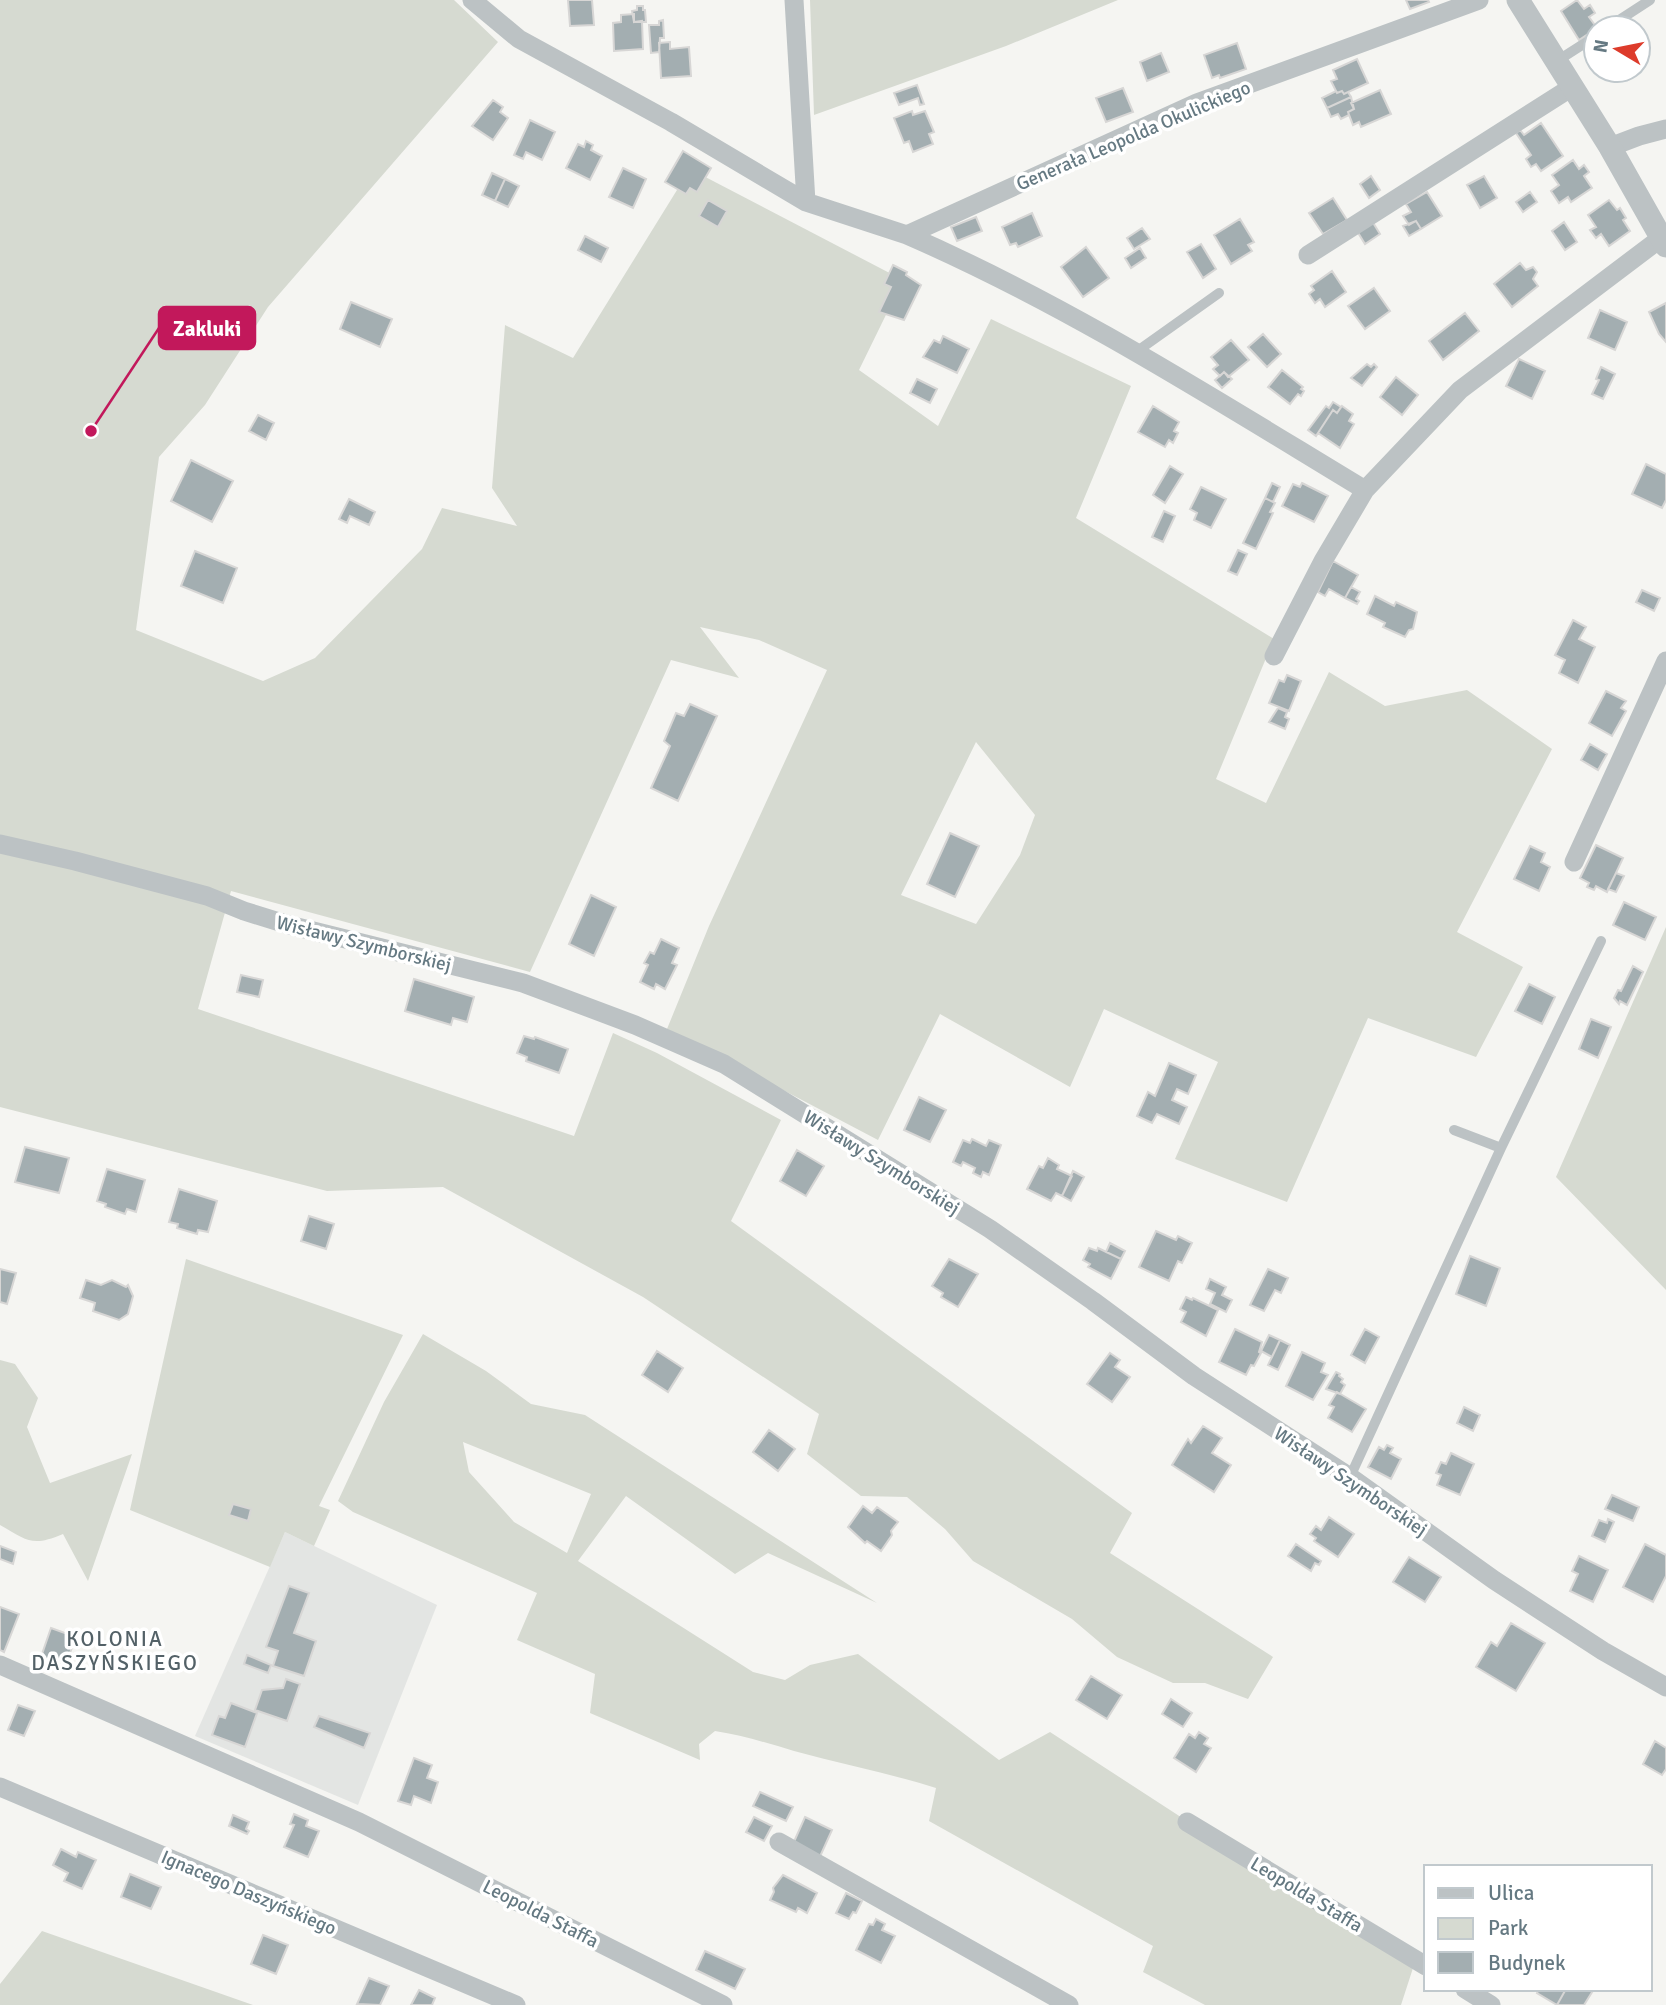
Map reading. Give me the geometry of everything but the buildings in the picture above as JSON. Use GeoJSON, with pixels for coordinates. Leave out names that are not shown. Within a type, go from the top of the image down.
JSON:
{"type":"FeatureCollection","features":[{"type":"Feature","properties":{"kind":"street"},"geometry":{"type":"LineString","coordinates":[[472,0],[519,39],[671,122],[806,202],[907,235],[957,257],[1136,352],[1365,490]]}},
{"type":"Feature","properties":{"kind":"street"},"geometry":{"type":"LineString","coordinates":[[794,0],[806,202]]}},
{"type":"Feature","properties":{"kind":"street","name":"Generała Leopolda Okulickiego"},"geometry":{"type":"LineString","coordinates":[[907,235],[1197,103],[1479,0]]}},
{"type":"Feature","properties":{"kind":"street"},"geometry":{"type":"LineString","coordinates":[[1274,656],[1323,561],[1365,490],[1460,390],[1664,242],[1610,147],[1518,0]]}},
{"type":"Feature","properties":{"kind":"street"},"geometry":{"type":"LineString","coordinates":[[1308,255],[1573,87]]}},
{"type":"Feature","properties":{"kind":"street"},"geometry":{"type":"LineString","coordinates":[[1610,147],[1666,129]]}},
{"type":"Feature","properties":{"kind":"street"},"geometry":{"type":"LineString","coordinates":[[1574,862],[1666,661]]}},
{"type":"Feature","properties":{"kind":"street","name":"Wisławy Szymborskiej"},"geometry":{"type":"LineString","coordinates":[[0,844],[207,896],[289,925],[523,983],[635,1025],[705,1055],[744,1076],[989,1229],[1194,1376],[1350,1477],[1505,1588],[1603,1651],[1666,1687]]}},
{"type":"Feature","properties":{"kind":"street","name":"Leopolda Staffa"},"geometry":{"type":"LineString","coordinates":[[0,1665],[359,1822],[723,2005]]}},
{"type":"Feature","properties":{"kind":"street","name":"Ignacego Daszyńskiego"},"geometry":{"type":"LineString","coordinates":[[0,1787],[507,2001]]}},
{"type":"Feature","properties":{"kind":"street","name":"Leopolda Staffa"},"geometry":{"type":"LineString","coordinates":[[1187,1822],[1424,1965]]}},
{"type":"Feature","properties":{"kind":"street"},"geometry":{"type":"LineString","coordinates":[[779,1842],[1069,2005]]}},
{"type":"Feature","properties":{"kind":"street"},"geometry":{"type":"LineString","coordinates":[[1468,1991],[1491,2005]]}},
{"type":"Feature","properties":{"kind":"lane"},"geometry":{"type":"LineString","coordinates":[[1629,14],[1650,0]]}},
{"type":"Feature","properties":{"kind":"lane"},"geometry":{"type":"LineString","coordinates":[[1556,62],[1582,45]]}},
{"type":"Feature","properties":{"kind":"lane"},"geometry":{"type":"LineString","coordinates":[[1136,352],[1219,293]]}},
{"type":"Feature","properties":{"kind":"lane"},"geometry":{"type":"LineString","coordinates":[[1350,1477],[1501,1148],[1601,942]]}},
{"type":"Feature","properties":{"kind":"lane"},"geometry":{"type":"LineString","coordinates":[[1454,1130],[1501,1148]]}},
{"type":"Feature","properties":{"kind":"shaded area"},"geometry":{"type":"Polygon","coordinates":[[[285,1532],[437,1605],[358,1805],[195,1736],[285,1532]]]}},
{"type":"Feature","properties":{"kind":"green space"},"geometry":{"type":"Polygon","coordinates":[[[0,0],[454,0],[498,42],[268,307],[205,405],[159,457],[136,630],[263,681],[315,658],[422,549],[442,508],[517,526],[492,488],[505,325],[573,358],[690,169],[903,280],[859,370],[938,426],[991,319],[1131,386],[1076,518],[1274,639],[1216,779],[1266,803],[1329,672],[1385,706],[1467,690],[1552,749],[1457,932],[1523,967],[1476,1057],[1368,1018],[1287,1202],[1175,1159],[1218,1062],[1104,1009],[1070,1087],[940,1014],[878,1140],[667,1029],[709,926],[827,670],[759,640],[700,627],[739,678],[671,660],[530,972],[231,891],[198,1009],[574,1136],[613,1033],[657,1053],[781,1120],[731,1221],[1132,1513],[1110,1553],[1273,1657],[1248,1699],[1205,1683],[1173,1683],[1117,1657],[1072,1619],[973,1561],[945,1529],[907,1497],[861,1496],[807,1454],[819,1414],[643,1297],[443,1187],[327,1191],[0,1107],[0,0]],[[976,742],[901,895],[976,924],[1020,855],[1035,815],[976,742]]]}},
{"type":"Feature","properties":{"kind":"green space"},"geometry":{"type":"Polygon","coordinates":[[[810,0],[1118,0],[1006,46],[814,115],[810,0]]]}},
{"type":"Feature","properties":{"kind":"green space"},"geometry":{"type":"Polygon","coordinates":[[[1666,927],[1666,1290],[1556,1177],[1666,927]]]}},
{"type":"Feature","properties":{"kind":"green space"},"geometry":{"type":"Polygon","coordinates":[[[186,1259],[403,1335],[319,1506],[330,1510],[314,1546],[285,1532],[270,1567],[130,1510],[186,1259]]]}},
{"type":"Feature","properties":{"kind":"green space"},"geometry":{"type":"Polygon","coordinates":[[[423,1334],[486,1371],[531,1404],[585,1415],[877,1603],[768,1553],[735,1574],[626,1496],[578,1561],[753,1672],[785,1680],[810,1665],[858,1654],[999,1760],[1050,1732],[1413,1968],[1401,2005],[1205,2005],[1143,1972],[1153,1946],[929,1821],[936,1788],[715,1731],[699,1744],[700,1760],[590,1713],[595,1674],[517,1640],[537,1593],[353,1512],[338,1501],[384,1402],[423,1334]],[[463,1442],[469,1472],[514,1522],[567,1553],[591,1494],[463,1442]]]}},
{"type":"Feature","properties":{"kind":"green space"},"geometry":{"type":"Polygon","coordinates":[[[0,1360],[15,1364],[38,1398],[27,1427],[50,1483],[132,1454],[88,1581],[63,1534],[44,1540],[30,1540],[0,1525],[0,1360]]]}},
{"type":"Feature","properties":{"kind":"green space"},"geometry":{"type":"Polygon","coordinates":[[[42,1931],[253,2005],[0,2005],[0,1984],[42,1931]]]}},
{"type":"Feature","properties":{"kind":"place","name":"Zakluki"},"geometry":{"type":"Point","coordinates":[91,431]}},
{"type":"Feature","properties":{"kind":"district","name":"KOLONIA DASZYŃSKIEGO"},"geometry":{"type":"Point","coordinates":[115,1651]}}]}
